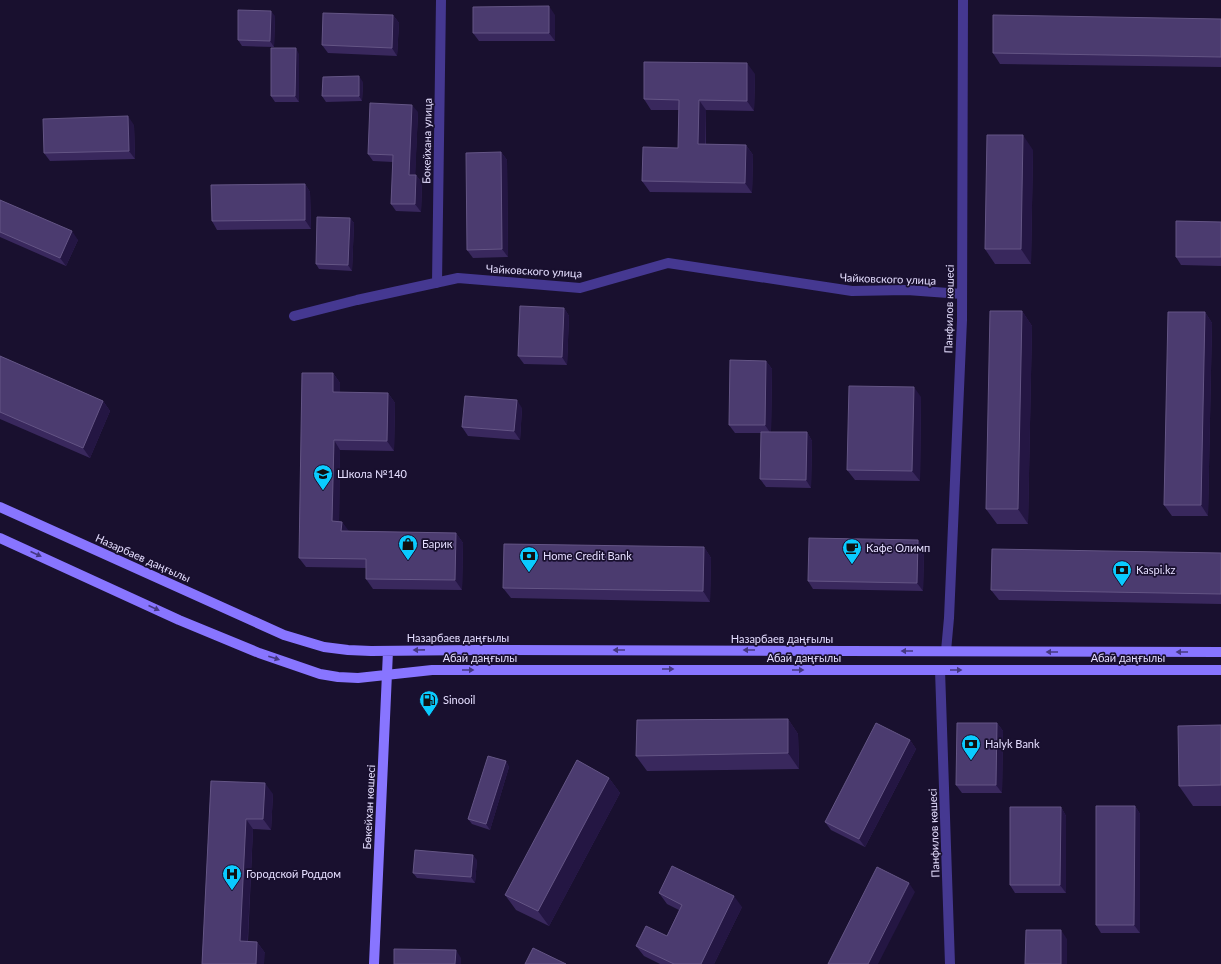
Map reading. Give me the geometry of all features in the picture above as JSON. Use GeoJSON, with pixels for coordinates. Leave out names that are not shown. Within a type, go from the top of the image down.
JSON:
{"type":"FeatureCollection","features":[{"type":"Feature","properties":{"kind":"main road","name":"Назарбаев даңғылы"},"geometry":{"type":"LineString","coordinates":[[0,507],[284,634],[310,643],[335,649],[388,651],[946,652]]}},
{"type":"Feature","properties":{"kind":"main road"},"geometry":{"type":"LineString","coordinates":[[0,538],[180,620],[259,653],[328,676],[358,678],[387,674]]}},
{"type":"Feature","properties":{"kind":"main road","name":"Бөкейхан көшесі"},"geometry":{"type":"LineString","coordinates":[[374,964],[388,651]]}},
{"type":"Feature","properties":{"kind":"main road","name":"Абай даңғылы"},"geometry":{"type":"LineString","coordinates":[[946,652],[1221,652]]}},
{"type":"Feature","properties":{"kind":"main road","name":"Абай даңғылы"},"geometry":{"type":"LineString","coordinates":[[387,674],[432,670],[1221,670]]}},
{"type":"Feature","properties":{"kind":"street","name":"Бокейхана улица"},"geometry":{"type":"LineString","coordinates":[[437,283],[441,0]]}},
{"type":"Feature","properties":{"kind":"street","name":"Панфилов көшесі"},"geometry":{"type":"LineString","coordinates":[[946,652],[949,618],[962,294],[963,0]]}},
{"type":"Feature","properties":{"kind":"street","name":"Чайковского улица"},"geometry":{"type":"LineString","coordinates":[[294,316],[356,300],[458,278],[580,288],[668,263],[852,292],[907,290],[962,294]]}},
{"type":"Feature","properties":{"kind":"street","name":"Панфилов көшесі"},"geometry":{"type":"LineString","coordinates":[[940,670],[950,964]]}},
{"type":"Feature","properties":{"kind":"building"},"geometry":{"type":"Polygon","coordinates":[[[549,6],[549,33],[473,33],[473,7],[549,6]]]}},
{"type":"Feature","properties":{"kind":"building"},"geometry":{"type":"Polygon","coordinates":[[[238,10],[271,11],[270,41],[238,40],[238,10]]]}},
{"type":"Feature","properties":{"kind":"building"},"geometry":{"type":"Polygon","coordinates":[[[323,13],[393,15],[392,48],[322,45],[323,13]]]}},
{"type":"Feature","properties":{"kind":"building"},"geometry":{"type":"Polygon","coordinates":[[[993,15],[1221,19],[1221,57],[993,53],[993,15]]]}},
{"type":"Feature","properties":{"kind":"building"},"geometry":{"type":"Polygon","coordinates":[[[271,48],[296,48],[295,96],[271,96],[271,48]]]}},
{"type":"Feature","properties":{"kind":"building"},"geometry":{"type":"Polygon","coordinates":[[[644,62],[747,63],[747,101],[699,100],[698,144],[746,145],[745,183],[642,181],[643,147],[678,148],[679,100],[644,99],[644,62]]]}},
{"type":"Feature","properties":{"kind":"building"},"geometry":{"type":"Polygon","coordinates":[[[359,76],[359,96],[322,96],[323,77],[359,76]]]}},
{"type":"Feature","properties":{"kind":"building"},"geometry":{"type":"Polygon","coordinates":[[[370,103],[412,105],[409,175],[416,175],[415,204],[391,204],[393,155],[368,154],[370,103]]]}},
{"type":"Feature","properties":{"kind":"building"},"geometry":{"type":"Polygon","coordinates":[[[128,116],[129,151],[44,153],[43,119],[128,116]]]}},
{"type":"Feature","properties":{"kind":"building"},"geometry":{"type":"Polygon","coordinates":[[[987,135],[1023,135],[1021,249],[985,249],[987,135]]]}},
{"type":"Feature","properties":{"kind":"building"},"geometry":{"type":"Polygon","coordinates":[[[501,152],[502,249],[467,250],[466,153],[501,152]]]}},
{"type":"Feature","properties":{"kind":"building"},"geometry":{"type":"Polygon","coordinates":[[[305,184],[305,220],[212,221],[211,185],[305,184]]]}},
{"type":"Feature","properties":{"kind":"building"},"geometry":{"type":"Polygon","coordinates":[[[0,200],[72,231],[60,258],[0,232],[0,200]]]}},
{"type":"Feature","properties":{"kind":"building"},"geometry":{"type":"Polygon","coordinates":[[[317,217],[350,218],[348,265],[316,264],[317,217]]]}},
{"type":"Feature","properties":{"kind":"building"},"geometry":{"type":"Polygon","coordinates":[[[1176,221],[1221,222],[1221,257],[1176,257],[1176,221]]]}},
{"type":"Feature","properties":{"kind":"building"},"geometry":{"type":"Polygon","coordinates":[[[520,306],[564,308],[562,357],[518,356],[520,306]]]}},
{"type":"Feature","properties":{"kind":"building"},"geometry":{"type":"Polygon","coordinates":[[[990,311],[1022,311],[1018,509],[986,509],[990,311]]]}},
{"type":"Feature","properties":{"kind":"building"},"geometry":{"type":"Polygon","coordinates":[[[1168,312],[1205,312],[1201,505],[1164,505],[1168,312]]]}},
{"type":"Feature","properties":{"kind":"building"},"geometry":{"type":"Polygon","coordinates":[[[0,356],[103,401],[83,448],[0,412],[0,356]]]}},
{"type":"Feature","properties":{"kind":"building"},"geometry":{"type":"Polygon","coordinates":[[[730,360],[766,361],[765,425],[729,425],[730,360]]]}},
{"type":"Feature","properties":{"kind":"building"},"geometry":{"type":"Polygon","coordinates":[[[302,373],[333,373],[333,392],[388,393],[387,441],[334,440],[332,521],[342,522],[341,531],[456,533],[455,580],[366,579],[366,559],[299,558],[302,373]]]}},
{"type":"Feature","properties":{"kind":"building"},"geometry":{"type":"Polygon","coordinates":[[[849,386],[914,387],[912,471],[847,470],[849,386]]]}},
{"type":"Feature","properties":{"kind":"building"},"geometry":{"type":"Polygon","coordinates":[[[465,396],[517,400],[514,431],[462,427],[465,396]]]}},
{"type":"Feature","properties":{"kind":"building"},"geometry":{"type":"Polygon","coordinates":[[[761,432],[807,432],[806,480],[760,479],[761,432]]]}},
{"type":"Feature","properties":{"kind":"building"},"geometry":{"type":"Polygon","coordinates":[[[809,538],[918,540],[917,583],[808,581],[809,538]]]}},
{"type":"Feature","properties":{"kind":"building"},"geometry":{"type":"Polygon","coordinates":[[[504,544],[704,547],[703,591],[503,588],[504,544]]]}},
{"type":"Feature","properties":{"kind":"building"},"geometry":{"type":"Polygon","coordinates":[[[992,549],[1221,553],[1221,594],[991,590],[992,549]]]}},
{"type":"Feature","properties":{"kind":"building"},"geometry":{"type":"Polygon","coordinates":[[[788,719],[788,753],[636,756],[637,720],[788,719]]]}},
{"type":"Feature","properties":{"kind":"building"},"geometry":{"type":"Polygon","coordinates":[[[876,723],[910,740],[859,839],[825,822],[876,723]]]}},
{"type":"Feature","properties":{"kind":"building"},"geometry":{"type":"Polygon","coordinates":[[[957,723],[997,723],[996,785],[956,785],[957,723]]]}},
{"type":"Feature","properties":{"kind":"building"},"geometry":{"type":"Polygon","coordinates":[[[1221,725],[1221,785],[1179,786],[1178,726],[1221,725]]]}},
{"type":"Feature","properties":{"kind":"building"},"geometry":{"type":"Polygon","coordinates":[[[488,756],[506,761],[486,824],[468,819],[488,756]]]}},
{"type":"Feature","properties":{"kind":"building"},"geometry":{"type":"Polygon","coordinates":[[[577,760],[609,778],[538,911],[505,895],[577,760]]]}},
{"type":"Feature","properties":{"kind":"building","name":"Городской Роддом"},"geometry":{"type":"Polygon","coordinates":[[[211,781],[265,783],[263,819],[246,819],[240,941],[257,942],[256,964],[202,964],[211,781]]]}},
{"type":"Feature","properties":{"kind":"building"},"geometry":{"type":"Polygon","coordinates":[[[1096,806],[1135,806],[1134,925],[1096,925],[1096,806]]]}},
{"type":"Feature","properties":{"kind":"building"},"geometry":{"type":"Polygon","coordinates":[[[1010,807],[1061,807],[1060,885],[1010,885],[1010,807]]]}},
{"type":"Feature","properties":{"kind":"building"},"geometry":{"type":"Polygon","coordinates":[[[415,850],[473,855],[471,877],[413,873],[415,850]]]}},
{"type":"Feature","properties":{"kind":"building"},"geometry":{"type":"Polygon","coordinates":[[[672,866],[734,896],[701,964],[674,964],[636,946],[646,926],[667,936],[682,905],[659,893],[672,866]]]}},
{"type":"Feature","properties":{"kind":"building"},"geometry":{"type":"Polygon","coordinates":[[[877,867],[909,883],[868,964],[828,964],[877,867]]]}},
{"type":"Feature","properties":{"kind":"building"},"geometry":{"type":"Polygon","coordinates":[[[1026,930],[1061,930],[1061,964],[1025,964],[1026,930]]]}},
{"type":"Feature","properties":{"kind":"building"},"geometry":{"type":"Polygon","coordinates":[[[533,948],[566,964],[525,964],[533,948]]]}},
{"type":"Feature","properties":{"kind":"building"},"geometry":{"type":"Polygon","coordinates":[[[394,949],[456,950],[455,964],[394,964],[394,949]]]}},
{"type":"Feature","properties":{"kind":"place","name":"Школа №140"},"geometry":{"type":"Point","coordinates":[323,491]}},
{"type":"Feature","properties":{"kind":"place","name":"Барик"},"geometry":{"type":"Point","coordinates":[408,561]}},
{"type":"Feature","properties":{"kind":"place","name":"Кафе Олимп"},"geometry":{"type":"Point","coordinates":[852,565]}},
{"type":"Feature","properties":{"kind":"place","name":"Home Credit Bank"},"geometry":{"type":"Point","coordinates":[529,573]}},
{"type":"Feature","properties":{"kind":"place","name":"Kaspi.kz"},"geometry":{"type":"Point","coordinates":[1122,587]}},
{"type":"Feature","properties":{"kind":"place","name":"Sinooil"},"geometry":{"type":"Point","coordinates":[429,717]}},
{"type":"Feature","properties":{"kind":"place","name":"Halyk Bank"},"geometry":{"type":"Point","coordinates":[971,761]}},
{"type":"Feature","properties":{"kind":"place","name":"Городской Роддом"},"geometry":{"type":"Point","coordinates":[232,891]}}]}
